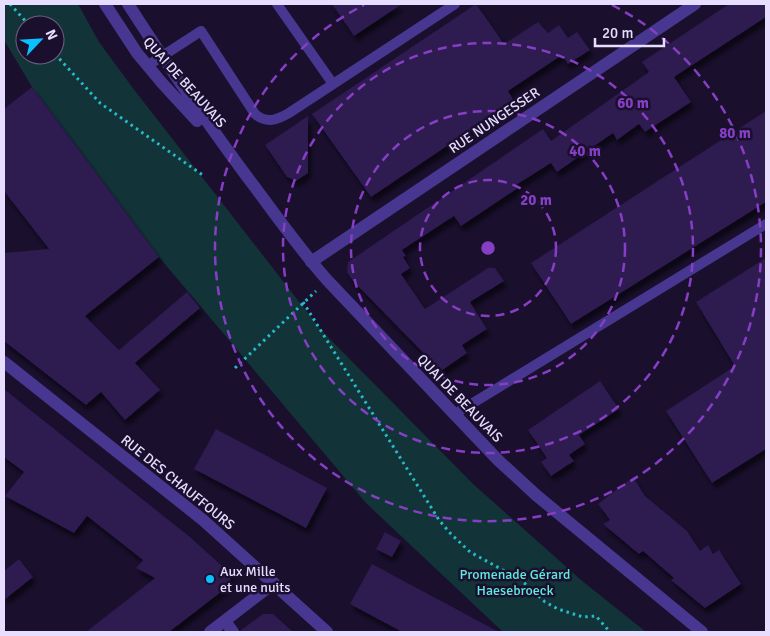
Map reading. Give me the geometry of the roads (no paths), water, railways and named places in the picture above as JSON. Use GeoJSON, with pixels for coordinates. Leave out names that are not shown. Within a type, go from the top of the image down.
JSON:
{"type":"FeatureCollection","features":[{"type":"Feature","properties":{"kind":"street","name":"QUAI DE BEAUVAIS"},"geometry":{"type":"LineString","coordinates":[[105,4],[127,40],[147,66],[229,153]]}},
{"type":"Feature","properties":{"kind":"street","name":"QUAI DE BEAUVAIS"},"geometry":{"type":"LineString","coordinates":[[128,4],[162,57],[229,153],[311,262],[328,281],[498,460],[536,495],[702,632]]}},
{"type":"Feature","properties":{"kind":"street","name":"RUE NUNGESSER"},"geometry":{"type":"LineString","coordinates":[[311,262],[695,4]]}},
{"type":"Feature","properties":{"kind":"street","name":"RUE DES CHAUFFOURS"},"geometry":{"type":"LineString","coordinates":[[4,362],[203,520],[327,632]]}},
{"type":"Feature","properties":{"kind":"street"},"geometry":{"type":"LineString","coordinates":[[210,632],[274,583]]}},
{"type":"Feature","properties":{"kind":"street"},"geometry":{"type":"LineString","coordinates":[[225,621],[234,632]]}},
{"type":"Feature","properties":{"kind":"lane"},"geometry":{"type":"LineString","coordinates":[[276,4],[332,84]]}},
{"type":"Feature","properties":{"kind":"lane"},"geometry":{"type":"LineString","coordinates":[[147,66],[201,31],[255,114],[266,121],[282,117],[454,4]]}},
{"type":"Feature","properties":{"kind":"lane"},"geometry":{"type":"LineString","coordinates":[[455,414],[766,224]]}},
{"type":"Feature","properties":{"kind":"place","name":"Aux Mille et une nuits"},"geometry":{"type":"Point","coordinates":[210,579]}},
{"type":"Feature","properties":{"kind":"park label","name":"Promenade Gérard Haesebroeck"},"geometry":{"type":"Point","coordinates":[515,582]}}]}
